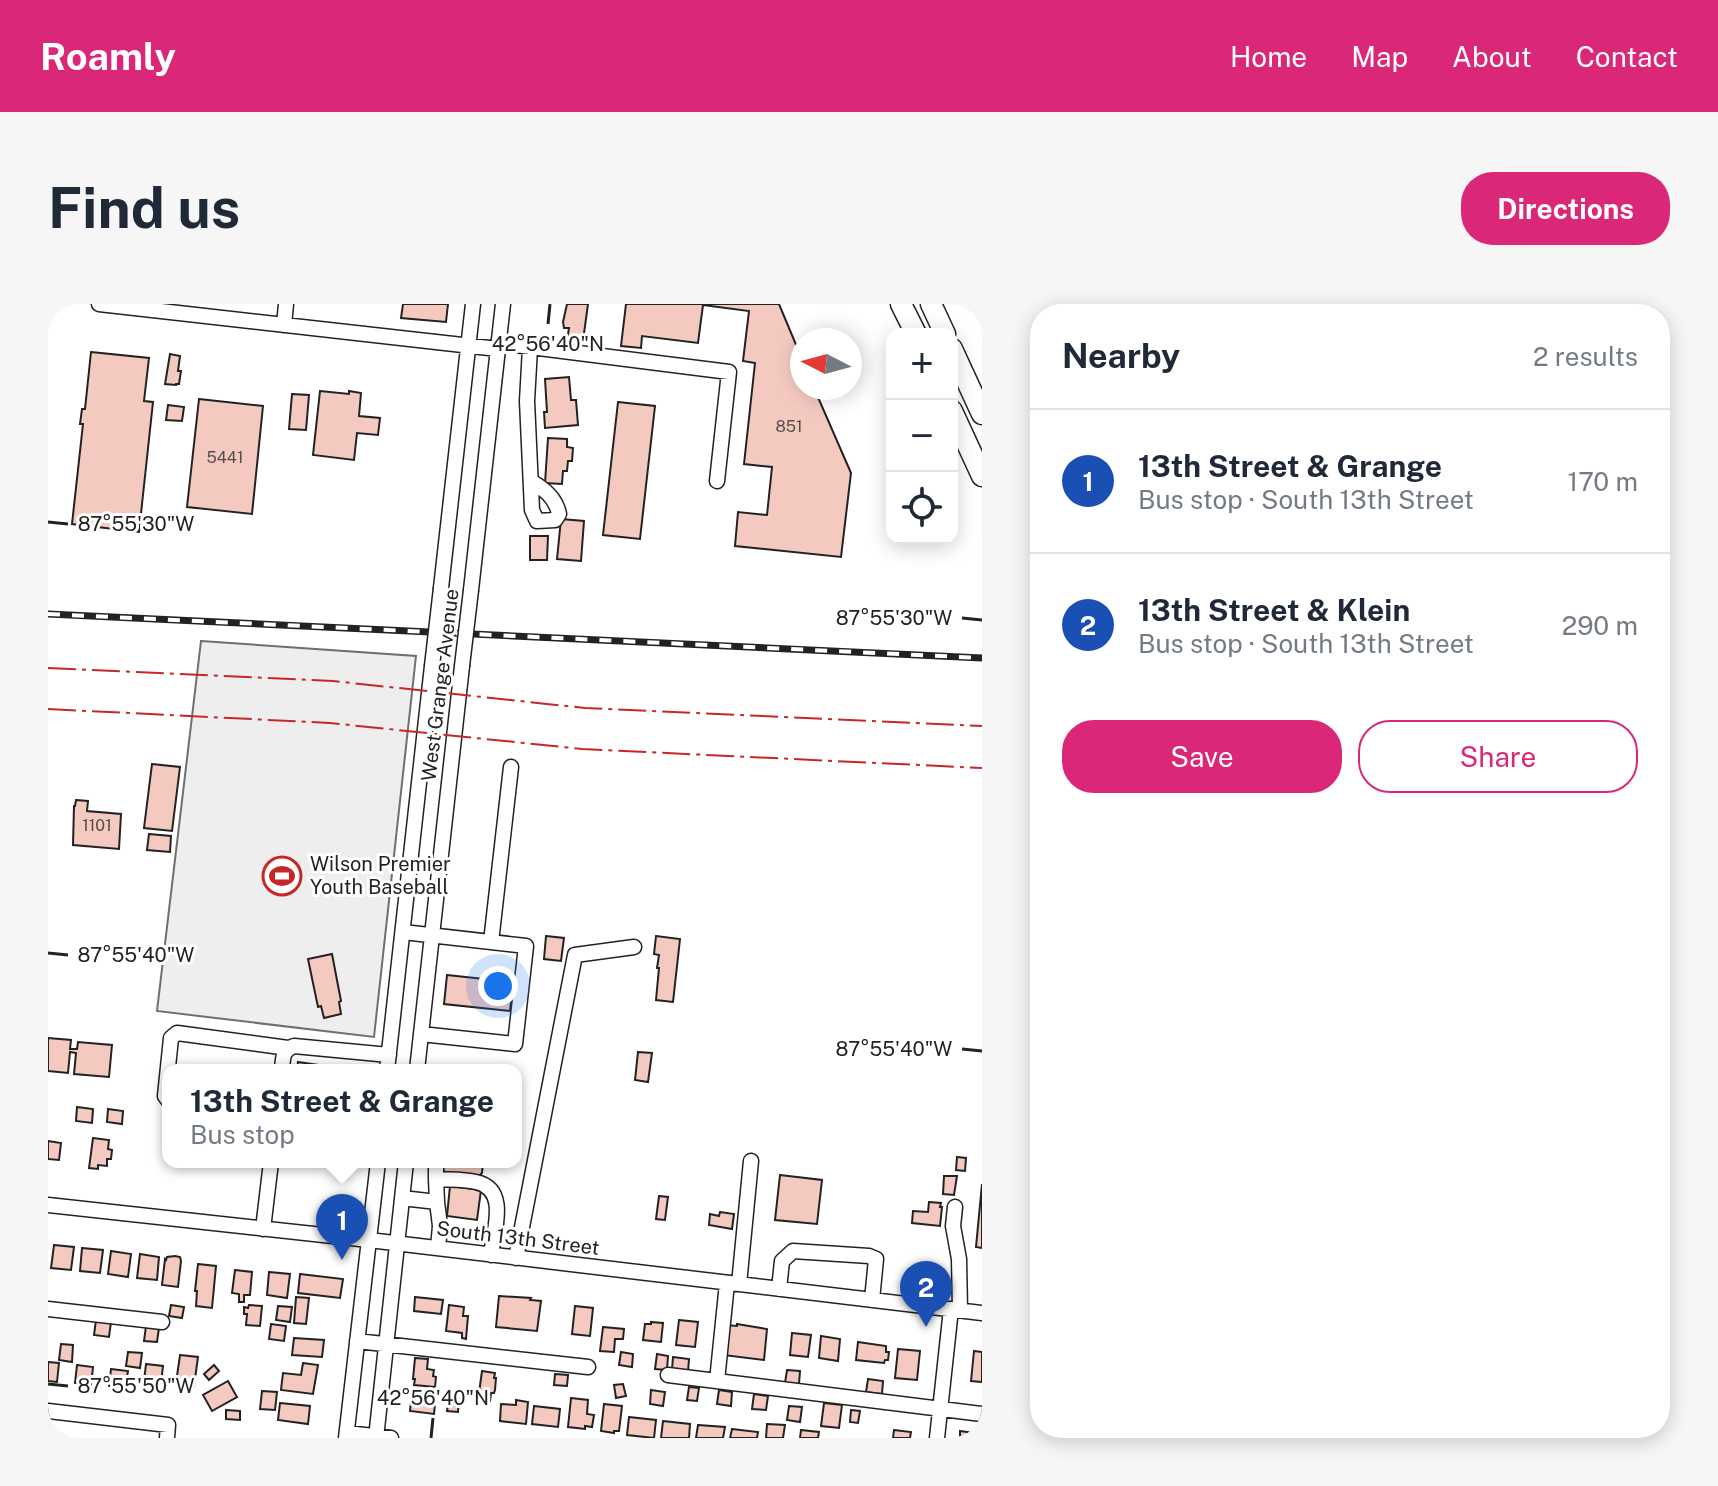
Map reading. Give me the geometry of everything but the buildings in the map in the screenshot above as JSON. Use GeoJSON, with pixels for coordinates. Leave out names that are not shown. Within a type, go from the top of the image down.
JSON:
{"type":"FeatureCollection","features":[{"type":"Feature","properties":{"kind":"highway"},"geometry":{"type":"LineString","coordinates":[[901,304],[913,328]]}},
{"type":"Feature","properties":{"kind":"highway"},"geometry":{"type":"LineString","coordinates":[[931,304],[942,328]]}},
{"type":"Feature","properties":{"kind":"highway"},"geometry":{"type":"LineString","coordinates":[[958,362],[982,414]]}},
{"type":"Feature","properties":{"kind":"highway"},"geometry":{"type":"LineString","coordinates":[[958,424],[982,476]]}},
{"type":"Feature","properties":{"kind":"street"},"geometry":{"type":"LineString","coordinates":[[99,304],[469,345],[530,348],[729,372],[717,481]]}},
{"type":"Feature","properties":{"kind":"street"},"geometry":{"type":"LineString","coordinates":[[284,325],[286,304]]}},
{"type":"Feature","properties":{"kind":"street","name":"West Grange Avenue"},"geometry":{"type":"LineString","coordinates":[[388,1062],[473,304]]}},
{"type":"Feature","properties":{"kind":"street","name":"West Grange Avenue"},"geometry":{"type":"LineString","coordinates":[[418,1064],[503,304]]}},
{"type":"Feature","properties":{"kind":"street"},"geometry":{"type":"LineString","coordinates":[[530,348],[527,401],[531,481]]}},
{"type":"Feature","properties":{"kind":"street"},"geometry":{"type":"LineString","coordinates":[[491,942],[511,767]]}},
{"type":"Feature","properties":{"kind":"street"},"geometry":{"type":"LineString","coordinates":[[403,932],[526,946],[515,1044],[421,1034]]}},
{"type":"Feature","properties":{"kind":"street"},"geometry":{"type":"LineString","coordinates":[[516,1258],[575,955],[634,947]]}},
{"type":"Feature","properties":{"kind":"street"},"geometry":{"type":"LineString","coordinates":[[168,1064],[171,1038],[177,1033],[288,1048],[294,1046],[388,1062]]}},
{"type":"Feature","properties":{"kind":"street"},"geometry":{"type":"LineString","coordinates":[[283,1064],[288,1048]]}},
{"type":"Feature","properties":{"kind":"street"},"geometry":{"type":"LineString","coordinates":[[717,1381],[751,1161]]}},
{"type":"Feature","properties":{"kind":"street"},"geometry":{"type":"LineString","coordinates":[[263,1229],[270,1168]]}},
{"type":"Feature","properties":{"kind":"street"},"geometry":{"type":"LineString","coordinates":[[377,1168],[346,1435],[381,1437],[386,1345],[405,1168]]}},
{"type":"Feature","properties":{"kind":"street"},"geometry":{"type":"LineString","coordinates":[[436,1168],[440,1226],[438,1248]]}},
{"type":"Feature","properties":{"kind":"street"},"geometry":{"type":"LineString","coordinates":[[436,1179],[476,1182],[491,1188],[497,1200],[491,1255]]}},
{"type":"Feature","properties":{"kind":"street"},"geometry":{"type":"LineString","coordinates":[[402,1198],[437,1202]]}},
{"type":"Feature","properties":{"kind":"street","name":"South 13th Street"},"geometry":{"type":"LineString","coordinates":[[48,1205],[982,1313]]}},
{"type":"Feature","properties":{"kind":"street"},"geometry":{"type":"LineString","coordinates":[[937,1438],[959,1259],[953,1226],[955,1207]]}},
{"type":"Feature","properties":{"kind":"street"},"geometry":{"type":"LineString","coordinates":[[779,1289],[782,1261],[793,1251],[869,1256],[876,1259],[872,1300]]}},
{"type":"Feature","properties":{"kind":"street"},"geometry":{"type":"LineString","coordinates":[[48,1309],[162,1322]]}},
{"type":"Feature","properties":{"kind":"street"},"geometry":{"type":"LineString","coordinates":[[357,1341],[588,1367]]}},
{"type":"Feature","properties":{"kind":"street"},"geometry":{"type":"LineString","coordinates":[[668,1375],[982,1414]]}},
{"type":"Feature","properties":{"kind":"street"},"geometry":{"type":"LineString","coordinates":[[48,1411],[168,1432]]}},
{"type":"Feature","properties":{"kind":"shaded area","name":"Wilson Premier Youth Baseball"},"geometry":{"type":"Polygon","coordinates":[[[201,641],[416,656],[374,1037],[157,1011],[201,641]]]}},
{"type":"Feature","properties":{"kind":"railway"},"geometry":{"type":"LineString","coordinates":[[48,614],[982,658]]}},
{"type":"Feature","properties":{"kind":"power"},"geometry":{"type":"LineString","coordinates":[[48,668],[333,681],[585,708],[982,726]]}},
{"type":"Feature","properties":{"kind":"power"},"geometry":{"type":"LineString","coordinates":[[48,709],[330,723],[582,749],[982,768]]}},
{"type":"Feature","properties":{"kind":"place","name":"Wilson Premier Youth Baseball"},"geometry":{"type":"Point","coordinates":[282,876]}},
{"type":"Feature","properties":{"kind":"place","name":"13th Street & Grange"},"geometry":{"type":"Point","coordinates":[342,1260]}},
{"type":"Feature","properties":{"kind":"place","name":"13th Street & Klein"},"geometry":{"type":"Point","coordinates":[926,1327]}}]}
